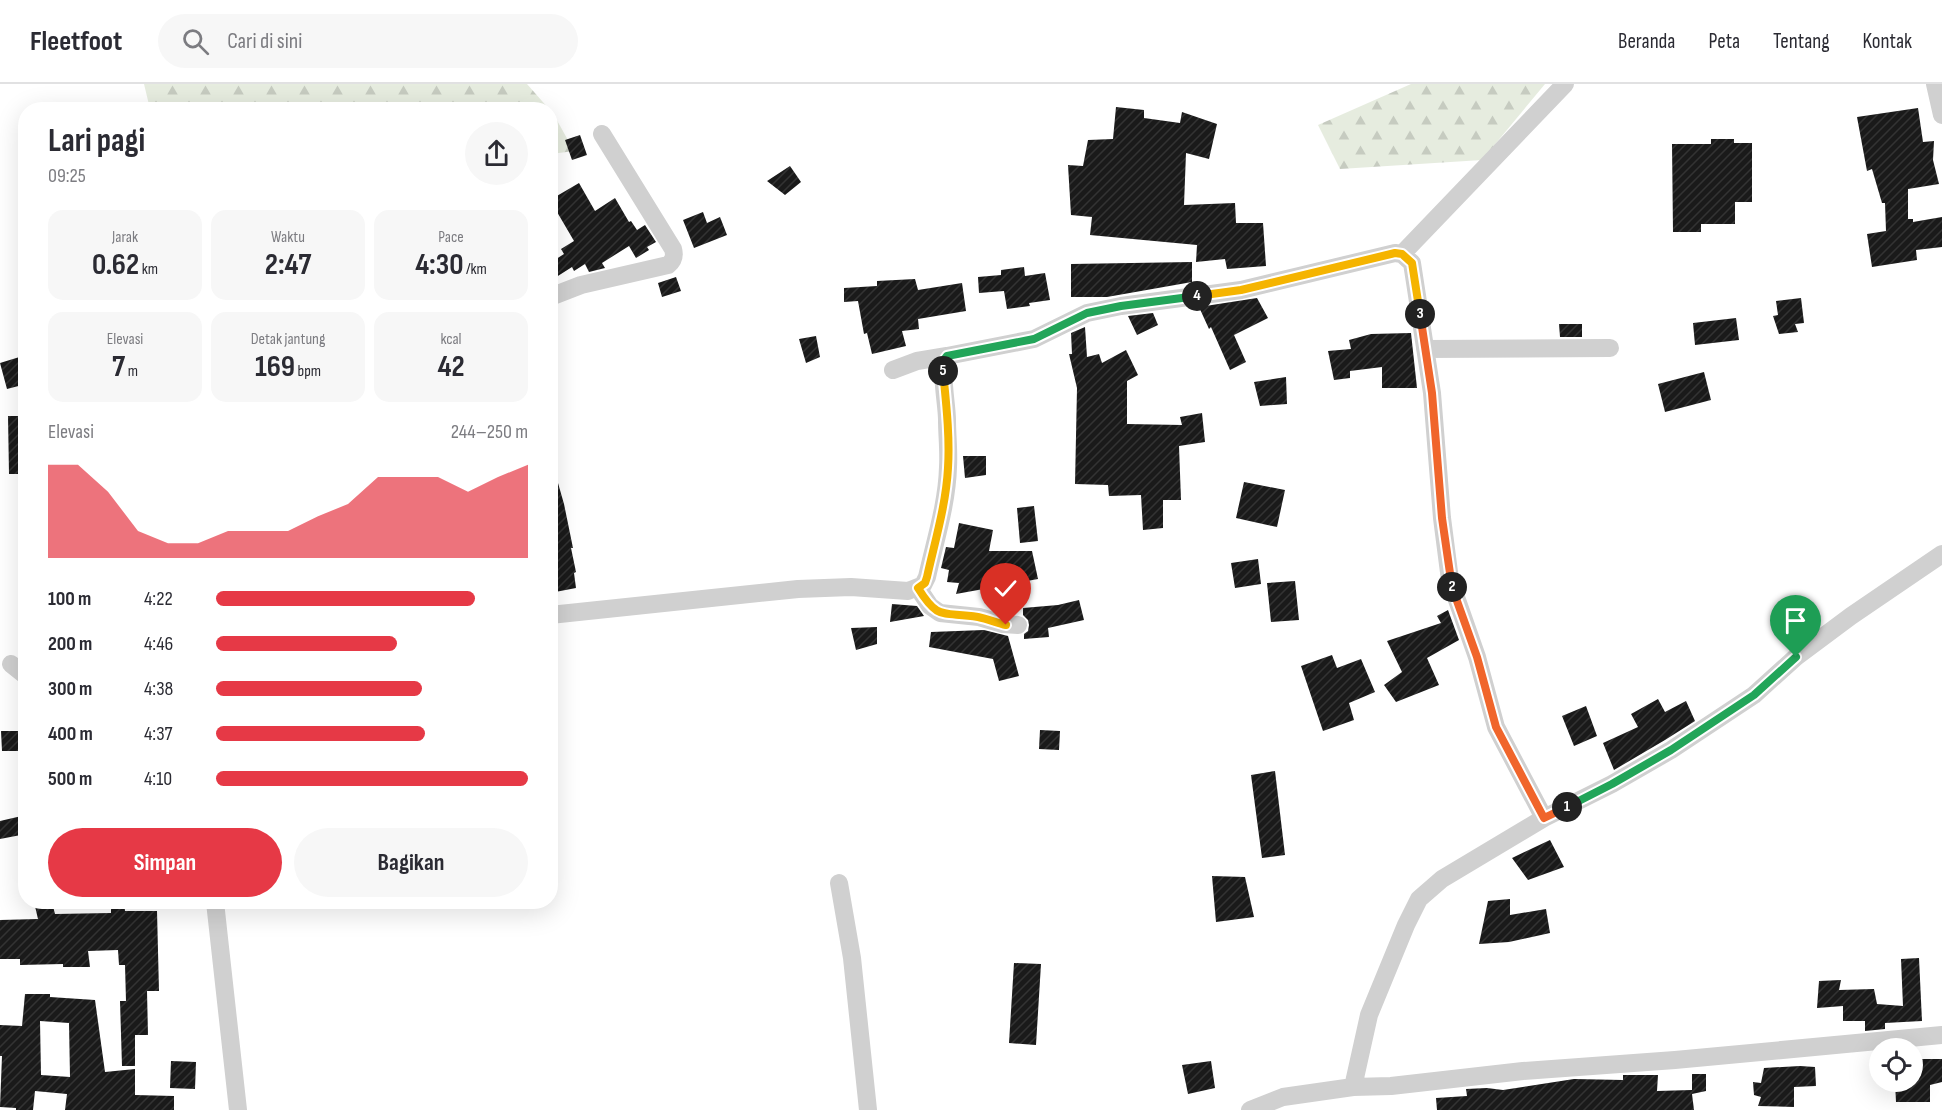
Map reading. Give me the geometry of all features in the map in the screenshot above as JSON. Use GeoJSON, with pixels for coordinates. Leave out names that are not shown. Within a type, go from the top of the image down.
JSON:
{"type":"FeatureCollection","features":[{"type":"Feature","properties":{"kind":"street"},"geometry":{"type":"LineString","coordinates":[[1402,254],[1564,84]]}},
{"type":"Feature","properties":{"kind":"street"},"geometry":{"type":"LineString","coordinates":[[1935,84],[1942,115]]}},
{"type":"Feature","properties":{"kind":"street"},"geometry":{"type":"LineString","coordinates":[[558,294],[581,285],[668,264],[673,261],[675,255],[602,134]]}},
{"type":"Feature","properties":{"kind":"street"},"geometry":{"type":"LineString","coordinates":[[893,370],[917,361],[1034,339],[1087,313],[1121,306],[1241,290],[1395,253],[1402,254],[1412,263],[1432,393],[1442,518],[1450,580],[1477,657],[1496,727],[1544,818]]}},
{"type":"Feature","properties":{"kind":"street"},"geometry":{"type":"LineString","coordinates":[[1425,349],[1610,348]]}},
{"type":"Feature","properties":{"kind":"street"},"geometry":{"type":"LineString","coordinates":[[558,614],[798,589],[851,587],[908,591],[918,588],[925,583],[927,577],[939,526],[948,468],[943,368],[947,356]]}},
{"type":"Feature","properties":{"kind":"street"},"geometry":{"type":"LineString","coordinates":[[1353,1087],[1369,1015],[1419,899],[1442,879],[1544,818],[1622,779],[1671,750],[1754,695],[1796,657],[1942,554]]}},
{"type":"Feature","properties":{"kind":"street"},"geometry":{"type":"LineString","coordinates":[[918,588],[930,606],[940,613],[979,617],[1003,624],[1018,625]]}},
{"type":"Feature","properties":{"kind":"street"},"geometry":{"type":"LineString","coordinates":[[839,883],[852,958],[868,1110]]}},
{"type":"Feature","properties":{"kind":"street"},"geometry":{"type":"LineString","coordinates":[[216,909],[237,1110]]}},
{"type":"Feature","properties":{"kind":"street"},"geometry":{"type":"LineString","coordinates":[[1250,1110],[1283,1097],[1353,1087],[1391,1086],[1523,1071],[1675,1060],[1942,1035]]}},
{"type":"Feature","properties":{"kind":"green space"},"geometry":{"type":"Polygon","coordinates":[[[144,84],[527,84],[543,102],[148,102],[144,84]]]}},
{"type":"Feature","properties":{"kind":"green space"},"geometry":{"type":"Polygon","coordinates":[[[1411,84],[1545,84],[1482,160],[1340,169],[1318,125],[1411,84]]]}},
{"type":"Feature","properties":{"kind":"green space"},"geometry":{"type":"Polygon","coordinates":[[[558,122],[574,151],[558,153],[558,122]]]}},
{"type":"Feature","properties":{"kind":"building"},"geometry":{"type":"Polygon","coordinates":[[[1116,107],[1144,110],[1144,118],[1180,123],[1182,112],[1217,124],[1209,159],[1186,153],[1184,205],[1235,203],[1236,223],[1263,223],[1266,266],[1227,269],[1225,259],[1196,262],[1197,245],[1090,235],[1092,217],[1071,215],[1068,165],[1083,166],[1088,140],[1113,139],[1116,107]]]}},
{"type":"Feature","properties":{"kind":"building"},"geometry":{"type":"Polygon","coordinates":[[[1918,108],[1923,142],[1934,141],[1933,160],[1939,184],[1908,189],[1908,219],[1913,219],[1913,222],[1942,217],[1942,247],[1916,250],[1917,260],[1872,267],[1867,234],[1886,231],[1885,203],[1882,203],[1872,169],[1867,171],[1857,117],[1918,108]]]}},
{"type":"Feature","properties":{"kind":"building"},"geometry":{"type":"Polygon","coordinates":[[[580,135],[587,155],[572,160],[565,140],[580,135]]]}},
{"type":"Feature","properties":{"kind":"building"},"geometry":{"type":"Polygon","coordinates":[[[1711,139],[1734,139],[1734,143],[1752,143],[1752,202],[1735,202],[1735,224],[1701,224],[1701,232],[1673,232],[1672,144],[1711,144],[1711,139]]]}},
{"type":"Feature","properties":{"kind":"building"},"geometry":{"type":"Polygon","coordinates":[[[790,166],[801,182],[785,195],[767,181],[790,166]]]}},
{"type":"Feature","properties":{"kind":"building"},"geometry":{"type":"Polygon","coordinates":[[[579,183],[595,211],[615,198],[629,222],[631,221],[637,230],[645,225],[656,242],[647,247],[649,250],[636,258],[629,246],[602,263],[605,268],[589,272],[585,264],[574,271],[572,267],[558,276],[558,258],[564,254],[561,249],[574,241],[558,214],[558,195],[579,183]]]}},
{"type":"Feature","properties":{"kind":"building"},"geometry":{"type":"Polygon","coordinates":[[[703,212],[707,223],[720,217],[727,235],[694,248],[683,220],[703,212]]]}},
{"type":"Feature","properties":{"kind":"building"},"geometry":{"type":"Polygon","coordinates":[[[1192,262],[1192,282],[1107,297],[1071,297],[1071,264],[1192,262]]]}},
{"type":"Feature","properties":{"kind":"building"},"geometry":{"type":"Polygon","coordinates":[[[1024,267],[1025,276],[1045,273],[1050,300],[1007,309],[1004,291],[979,293],[978,277],[1001,275],[1001,270],[1024,267]]]}},
{"type":"Feature","properties":{"kind":"building"},"geometry":{"type":"Polygon","coordinates":[[[676,277],[681,291],[662,297],[658,283],[676,277]]]}},
{"type":"Feature","properties":{"kind":"building"},"geometry":{"type":"Polygon","coordinates":[[[915,279],[918,290],[962,283],[966,311],[918,319],[919,329],[902,331],[906,346],[872,354],[867,333],[864,334],[858,301],[844,302],[844,288],[877,286],[877,281],[915,279]]]}},
{"type":"Feature","properties":{"kind":"building"},"geometry":{"type":"Polygon","coordinates":[[[1257,298],[1268,318],[1234,335],[1246,362],[1230,370],[1211,327],[1209,329],[1199,307],[1257,298]]]}},
{"type":"Feature","properties":{"kind":"building"},"geometry":{"type":"Polygon","coordinates":[[[1801,298],[1804,323],[1795,324],[1798,332],[1779,334],[1773,316],[1778,315],[1776,301],[1801,298]]]}},
{"type":"Feature","properties":{"kind":"building"},"geometry":{"type":"Polygon","coordinates":[[[1153,313],[1158,325],[1137,335],[1128,316],[1153,313]]]}},
{"type":"Feature","properties":{"kind":"building"},"geometry":{"type":"Polygon","coordinates":[[[1736,318],[1739,340],[1695,345],[1693,323],[1736,318]]]}},
{"type":"Feature","properties":{"kind":"building"},"geometry":{"type":"Polygon","coordinates":[[[1559,324],[1582,324],[1582,337],[1560,337],[1559,324]]]}},
{"type":"Feature","properties":{"kind":"building"},"geometry":{"type":"Polygon","coordinates":[[[1085,327],[1087,357],[1099,354],[1102,363],[1126,350],[1138,375],[1127,381],[1127,424],[1182,425],[1180,417],[1202,413],[1205,442],[1179,446],[1181,500],[1163,500],[1163,528],[1143,530],[1141,495],[1109,496],[1108,485],[1075,484],[1077,388],[1069,354],[1072,354],[1071,333],[1085,327]]]}},
{"type":"Feature","properties":{"kind":"building"},"geometry":{"type":"Polygon","coordinates":[[[1411,333],[1417,388],[1382,388],[1382,367],[1350,371],[1350,378],[1334,380],[1328,351],[1351,349],[1349,340],[1371,334],[1411,333]]]}},
{"type":"Feature","properties":{"kind":"building"},"geometry":{"type":"Polygon","coordinates":[[[816,336],[820,357],[806,363],[799,339],[816,336]]]}},
{"type":"Feature","properties":{"kind":"building"},"geometry":{"type":"Polygon","coordinates":[[[18,357],[18,386],[7,389],[0,363],[18,357]]]}},
{"type":"Feature","properties":{"kind":"building"},"geometry":{"type":"Polygon","coordinates":[[[1704,372],[1711,400],[1665,412],[1658,384],[1704,372]]]}},
{"type":"Feature","properties":{"kind":"building"},"geometry":{"type":"Polygon","coordinates":[[[1286,377],[1287,404],[1260,406],[1254,382],[1286,377]]]}},
{"type":"Feature","properties":{"kind":"building"},"geometry":{"type":"Polygon","coordinates":[[[8,416],[18,416],[18,474],[9,474],[8,416]]]}},
{"type":"Feature","properties":{"kind":"building"},"geometry":{"type":"Polygon","coordinates":[[[963,456],[986,456],[986,475],[965,478],[963,456]]]}},
{"type":"Feature","properties":{"kind":"building"},"geometry":{"type":"Polygon","coordinates":[[[1244,482],[1285,490],[1277,527],[1236,518],[1244,482]]]}},
{"type":"Feature","properties":{"kind":"building"},"geometry":{"type":"Polygon","coordinates":[[[558,483],[573,548],[571,548],[576,572],[574,573],[576,588],[558,591],[558,483]]]}},
{"type":"Feature","properties":{"kind":"building"},"geometry":{"type":"Polygon","coordinates":[[[1034,506],[1038,541],[1020,543],[1017,508],[1034,506]]]}},
{"type":"Feature","properties":{"kind":"building"},"geometry":{"type":"Polygon","coordinates":[[[959,523],[993,530],[989,551],[1032,551],[1038,579],[956,594],[959,583],[947,582],[949,570],[941,568],[946,547],[954,548],[959,523]]]}},
{"type":"Feature","properties":{"kind":"building"},"geometry":{"type":"Polygon","coordinates":[[[1258,559],[1261,584],[1235,588],[1231,563],[1258,559]]]}},
{"type":"Feature","properties":{"kind":"building"},"geometry":{"type":"Polygon","coordinates":[[[1295,581],[1299,620],[1271,622],[1267,583],[1295,581]]]}},
{"type":"Feature","properties":{"kind":"building"},"geometry":{"type":"Polygon","coordinates":[[[1079,600],[1084,620],[1048,628],[1049,637],[1024,639],[1029,625],[1023,615],[1023,608],[1058,605],[1079,600]]]}},
{"type":"Feature","properties":{"kind":"building"},"geometry":{"type":"Polygon","coordinates":[[[892,604],[917,606],[924,616],[890,622],[892,604]]]}},
{"type":"Feature","properties":{"kind":"building"},"geometry":{"type":"Polygon","coordinates":[[[1448,610],[1459,640],[1427,658],[1439,685],[1396,702],[1384,685],[1402,672],[1387,641],[1441,623],[1437,616],[1448,610]]]}},
{"type":"Feature","properties":{"kind":"building"},"geometry":{"type":"Polygon","coordinates":[[[877,627],[877,644],[856,650],[851,628],[877,627]]]}},
{"type":"Feature","properties":{"kind":"building"},"geometry":{"type":"Polygon","coordinates":[[[984,630],[1008,636],[1019,676],[999,681],[993,659],[929,647],[931,632],[984,630]]]}},
{"type":"Feature","properties":{"kind":"building"},"geometry":{"type":"Polygon","coordinates":[[[1332,655],[1337,668],[1361,659],[1375,692],[1349,703],[1354,720],[1323,731],[1301,666],[1332,655]]]}},
{"type":"Feature","properties":{"kind":"building"},"geometry":{"type":"Polygon","coordinates":[[[1658,699],[1665,712],[1686,701],[1695,721],[1614,770],[1603,743],[1638,727],[1631,714],[1658,699]]]}},
{"type":"Feature","properties":{"kind":"building"},"geometry":{"type":"Polygon","coordinates":[[[1586,706],[1597,736],[1574,746],[1562,716],[1586,706]]]}},
{"type":"Feature","properties":{"kind":"building"},"geometry":{"type":"Polygon","coordinates":[[[1040,730],[1060,731],[1059,750],[1039,749],[1040,730]]]}},
{"type":"Feature","properties":{"kind":"building"},"geometry":{"type":"Polygon","coordinates":[[[1,731],[18,731],[18,751],[2,751],[1,731]]]}},
{"type":"Feature","properties":{"kind":"building"},"geometry":{"type":"Polygon","coordinates":[[[1275,771],[1285,855],[1262,858],[1251,775],[1275,771]]]}},
{"type":"Feature","properties":{"kind":"building"},"geometry":{"type":"Polygon","coordinates":[[[18,817],[18,836],[0,839],[0,821],[18,817]]]}},
{"type":"Feature","properties":{"kind":"building"},"geometry":{"type":"Polygon","coordinates":[[[1550,840],[1564,867],[1528,880],[1512,858],[1550,840]]]}},
{"type":"Feature","properties":{"kind":"building"},"geometry":{"type":"Polygon","coordinates":[[[1212,876],[1245,877],[1254,917],[1216,922],[1212,876]]]}},
{"type":"Feature","properties":{"kind":"building"},"geometry":{"type":"Polygon","coordinates":[[[1510,899],[1510,915],[1546,909],[1550,933],[1509,942],[1479,944],[1488,901],[1510,899]]]}},
{"type":"Feature","properties":{"kind":"building"},"geometry":{"type":"Polygon","coordinates":[[[36,909],[54,909],[55,914],[111,913],[111,909],[157,911],[159,991],[147,991],[148,1035],[135,1035],[135,1066],[122,1066],[120,1001],[126,1001],[125,965],[119,965],[118,950],[88,951],[90,967],[63,967],[63,964],[20,965],[20,959],[0,959],[0,920],[38,919],[36,909]]]}},
{"type":"Feature","properties":{"kind":"building"},"geometry":{"type":"Polygon","coordinates":[[[1919,958],[1922,1021],[1885,1023],[1885,1029],[1865,1031],[1865,1021],[1843,1021],[1843,1006],[1817,1008],[1819,981],[1841,980],[1839,990],[1874,989],[1877,1004],[1903,1006],[1901,959],[1919,958]]]}},
{"type":"Feature","properties":{"kind":"building"},"geometry":{"type":"Polygon","coordinates":[[[1014,963],[1041,964],[1036,1045],[1009,1043],[1014,963]]]}},
{"type":"Feature","properties":{"kind":"building"},"geometry":{"type":"Polygon","coordinates":[[[25,994],[50,994],[50,997],[95,1000],[105,1072],[135,1069],[135,1095],[174,1096],[174,1110],[65,1110],[67,1094],[35,1091],[33,1110],[0,1107],[2,1056],[0,1056],[0,1025],[22,1026],[25,994]],[[40,1021],[41,1075],[70,1077],[69,1023],[40,1021]]]}},
{"type":"Feature","properties":{"kind":"building"},"geometry":{"type":"Polygon","coordinates":[[[1923,1059],[1942,1059],[1942,1082],[1930,1085],[1930,1102],[1896,1102],[1896,1092],[1923,1092],[1923,1059]]]}},
{"type":"Feature","properties":{"kind":"building"},"geometry":{"type":"Polygon","coordinates":[[[171,1061],[196,1062],[195,1089],[170,1088],[171,1061]]]}},
{"type":"Feature","properties":{"kind":"building"},"geometry":{"type":"Polygon","coordinates":[[[1211,1061],[1215,1088],[1188,1094],[1182,1065],[1211,1061]]]}},
{"type":"Feature","properties":{"kind":"building"},"geometry":{"type":"Polygon","coordinates":[[[1815,1067],[1816,1086],[1794,1087],[1794,1107],[1758,1106],[1761,1097],[1754,1095],[1753,1082],[1761,1083],[1764,1068],[1815,1067]]]}},
{"type":"Feature","properties":{"kind":"building"},"geometry":{"type":"Polygon","coordinates":[[[1692,1074],[1706,1074],[1706,1091],[1692,1094],[1694,1110],[1437,1110],[1436,1098],[1467,1096],[1466,1089],[1503,1090],[1574,1079],[1623,1080],[1623,1075],[1658,1075],[1657,1091],[1692,1090],[1692,1074]]]}},
{"type":"Feature","properties":{"kind":"route"},"geometry":{"type":"LineString","coordinates":[[1006,625],[979,617],[940,613],[930,606],[918,588],[925,583],[927,577],[939,526],[948,468],[943,368],[947,356],[1034,339],[1087,313],[1121,306],[1241,290],[1395,253],[1402,254],[1412,263],[1432,393],[1442,518],[1450,580],[1477,657],[1496,727],[1544,818],[1612,784],[1671,750],[1754,695],[1796,657]]}}]}
